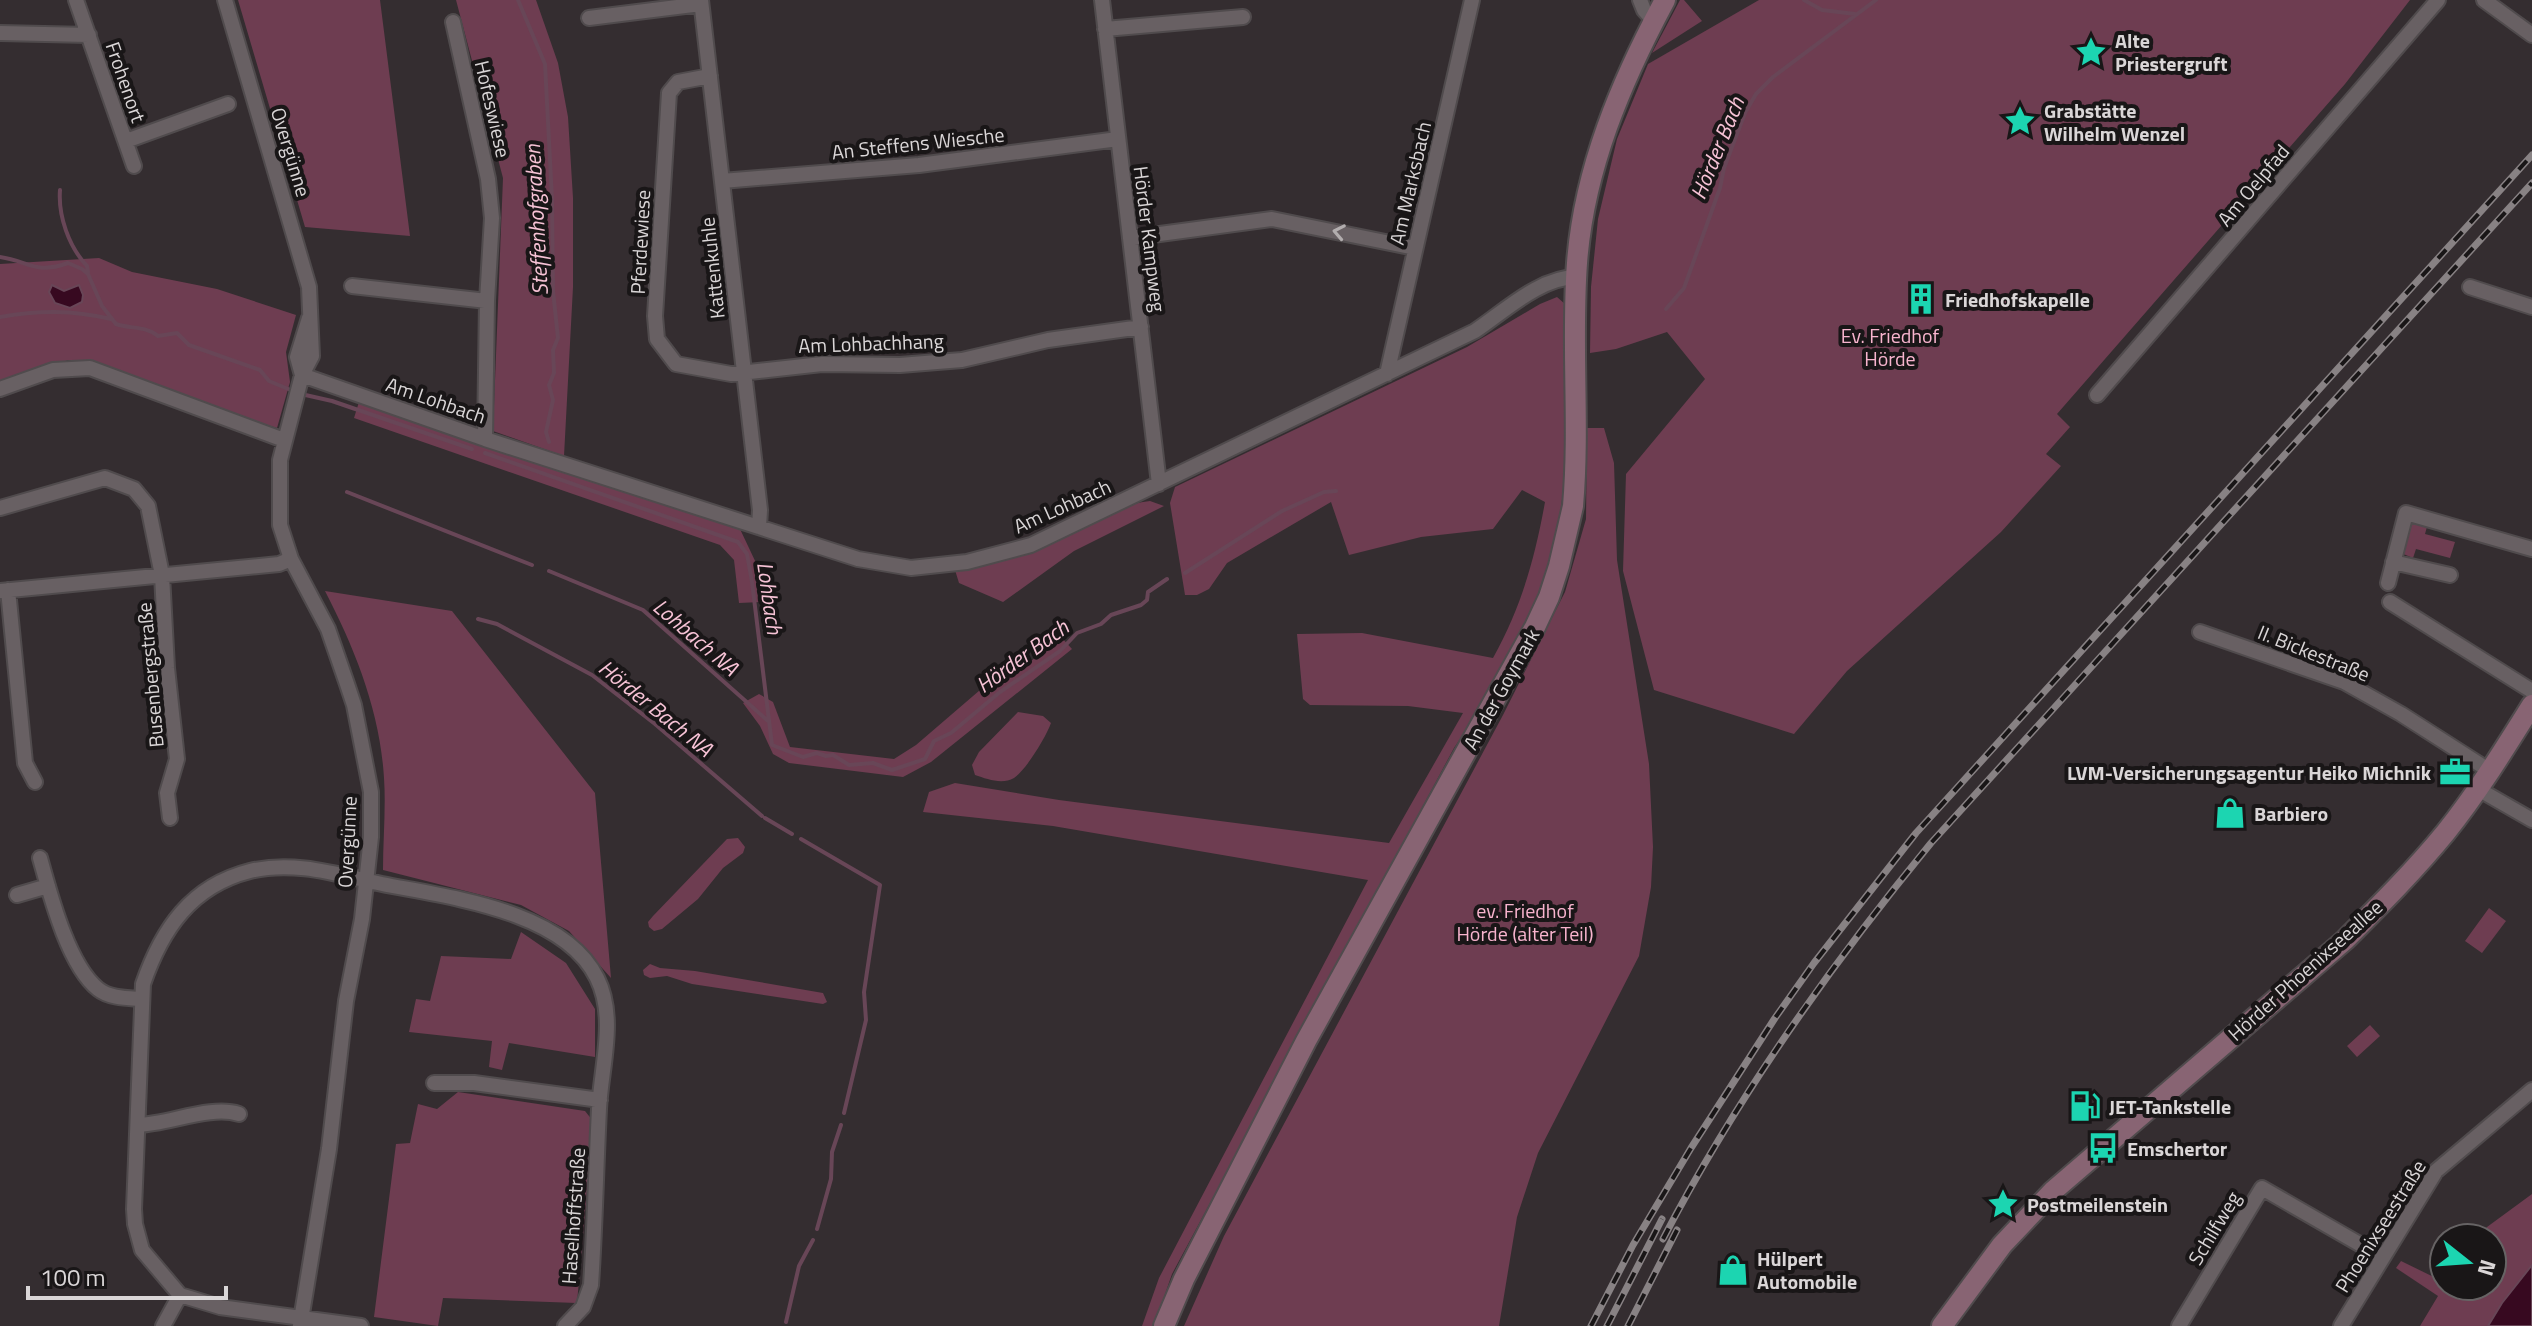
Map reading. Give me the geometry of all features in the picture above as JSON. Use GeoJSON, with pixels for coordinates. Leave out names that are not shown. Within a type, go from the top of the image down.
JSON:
{"type":"FeatureCollection","features":[{"type":"Feature","properties":{"kind":"main road","name":"An der Goymark"},"geometry":{"type":"LineString","coordinates":[[1164,1326],[1184,1279],[1306,1041],[1490,711],[1549,597],[1567,538],[1575,481],[1577,277],[1585,210],[1601,143],[1620,91],[1665,0]]}},
{"type":"Feature","properties":{"kind":"main road","name":"Hörder Phoenixseeallee"},"geometry":{"type":"LineString","coordinates":[[1942,1326],[1997,1252],[2030,1214],[2345,940],[2446,832],[2532,705]]}},
{"type":"Feature","properties":{"kind":"street","name":"Frohenort"},"geometry":{"type":"LineString","coordinates":[[76,0],[134,166]]}},
{"type":"Feature","properties":{"kind":"street","name":"Overgünne"},"geometry":{"type":"LineString","coordinates":[[225,0],[309,287],[312,356],[301,380],[280,460],[280,525],[291,559],[325,621],[354,705],[371,792],[371,837],[362,919],[346,1001],[329,1149],[301,1322]]}},
{"type":"Feature","properties":{"kind":"street","name":"Hörder Kampweg"},"geometry":{"type":"LineString","coordinates":[[1102,0],[1159,484]]}},
{"type":"Feature","properties":{"kind":"street","name":"Am Marksbach"},"geometry":{"type":"LineString","coordinates":[[1387,374],[1472,0]]}},
{"type":"Feature","properties":{"kind":"street"},"geometry":{"type":"LineString","coordinates":[[1640,0],[1654,21]]}},
{"type":"Feature","properties":{"kind":"street","name":"Am Oelpfad"},"geometry":{"type":"LineString","coordinates":[[2097,395],[2438,0]]}},
{"type":"Feature","properties":{"kind":"street"},"geometry":{"type":"LineString","coordinates":[[2484,0],[2532,35]]}},
{"type":"Feature","properties":{"kind":"street","name":"Kattenkuhle"},"geometry":{"type":"LineString","coordinates":[[589,18],[701,2],[760,510],[759,527]]}},
{"type":"Feature","properties":{"kind":"street"},"geometry":{"type":"LineString","coordinates":[[1105,29],[1243,17]]}},
{"type":"Feature","properties":{"kind":"street","name":"Hofeswiese"},"geometry":{"type":"LineString","coordinates":[[453,22],[488,179],[492,218],[485,439]]}},
{"type":"Feature","properties":{"kind":"street","name":"Frohenort"},"geometry":{"type":"LineString","coordinates":[[0,33],[69,37],[89,35]]}},
{"type":"Feature","properties":{"kind":"street","name":"Pferdewiese"},"geometry":{"type":"LineString","coordinates":[[710,76],[678,82],[669,93],[655,316],[657,339],[676,364],[731,374],[743,371]]}},
{"type":"Feature","properties":{"kind":"street","name":"Frohenort"},"geometry":{"type":"LineString","coordinates":[[126,141],[228,104]]}},
{"type":"Feature","properties":{"kind":"street","name":"An Steffens Wiesche"},"geometry":{"type":"LineString","coordinates":[[722,181],[919,165],[1118,139]]}},
{"type":"Feature","properties":{"kind":"street"},"geometry":{"type":"LineString","coordinates":[[1130,238],[1272,219],[1415,248]]}},
{"type":"Feature","properties":{"kind":"street","name":"Am Lohbach"},"geometry":{"type":"LineString","coordinates":[[301,380],[858,559],[911,568],[967,562],[1031,545],[1475,331],[1542,286],[1562,277],[1577,277]]}},
{"type":"Feature","properties":{"kind":"street"},"geometry":{"type":"LineString","coordinates":[[352,286],[487,301]]}},
{"type":"Feature","properties":{"kind":"street"},"geometry":{"type":"LineString","coordinates":[[2470,287],[2532,307]]}},
{"type":"Feature","properties":{"kind":"street","name":"Am Lohbachhang"},"geometry":{"type":"LineString","coordinates":[[743,371],[822,364],[900,365],[962,360],[1048,340],[1141,327]]}},
{"type":"Feature","properties":{"kind":"street"},"geometry":{"type":"LineString","coordinates":[[0,389],[53,370],[90,368],[284,440]]}},
{"type":"Feature","properties":{"kind":"street"},"geometry":{"type":"LineString","coordinates":[[0,508],[86,481],[105,478],[124,483],[134,489],[148,506],[162,575]]}},
{"type":"Feature","properties":{"kind":"street"},"geometry":{"type":"LineString","coordinates":[[2388,583],[2406,513],[2532,549]]}},
{"type":"Feature","properties":{"kind":"street","name":"Busenbergstraße"},"geometry":{"type":"LineString","coordinates":[[35,782],[25,763],[4,590],[279,564],[291,559]]}},
{"type":"Feature","properties":{"kind":"street"},"geometry":{"type":"LineString","coordinates":[[2393,562],[2450,575]]}},
{"type":"Feature","properties":{"kind":"street","name":"Busenbergstraße"},"geometry":{"type":"LineString","coordinates":[[162,575],[167,668],[177,759],[167,793],[170,818]]}},
{"type":"Feature","properties":{"kind":"street"},"geometry":{"type":"LineString","coordinates":[[2390,602],[2532,691]]}},
{"type":"Feature","properties":{"kind":"street","name":"II. Bickestraße"},"geometry":{"type":"LineString","coordinates":[[2200,632],[2344,682],[2490,771]]}},
{"type":"Feature","properties":{"kind":"street"},"geometry":{"type":"LineString","coordinates":[[2478,789],[2532,820]]}},
{"type":"Feature","properties":{"kind":"street"},"geometry":{"type":"LineString","coordinates":[[40,858],[63,934],[90,979],[99,990],[113,996],[141,999]]}},
{"type":"Feature","properties":{"kind":"street","name":"Haselhoffstraße"},"geometry":{"type":"LineString","coordinates":[[180,1295],[148,1260],[138,1237],[134,1209],[143,984],[166,930],[199,895],[249,871],[280,867],[313,869],[480,903],[520,917],[566,943],[597,977],[606,1006],[606,1042],[600,1100],[591,1285],[583,1307],[565,1326]]}},
{"type":"Feature","properties":{"kind":"street"},"geometry":{"type":"LineString","coordinates":[[17,895],[48,886]]}},
{"type":"Feature","properties":{"kind":"street"},"geometry":{"type":"LineString","coordinates":[[434,1083],[474,1083],[600,1100]]}},
{"type":"Feature","properties":{"kind":"street","name":"Phoenixseestraße"},"geometry":{"type":"LineString","coordinates":[[2341,1326],[2436,1171],[2532,1090]]}},
{"type":"Feature","properties":{"kind":"street"},"geometry":{"type":"LineString","coordinates":[[138,1125],[155,1125],[226,1110],[239,1114]]}},
{"type":"Feature","properties":{"kind":"street","name":"Schilfweg"},"geometry":{"type":"LineString","coordinates":[[2179,1326],[2262,1188],[2382,1257]]}},
{"type":"Feature","properties":{"kind":"street"},"geometry":{"type":"LineString","coordinates":[[163,1326],[180,1295],[220,1307],[301,1322],[361,1326]]}},
{"type":"Feature","properties":{"kind":"green space"},"geometry":{"type":"Polygon","coordinates":[[[238,0],[380,0],[410,236],[305,227],[238,0]]]}},
{"type":"Feature","properties":{"kind":"green space"},"geometry":{"type":"Polygon","coordinates":[[[456,0],[536,0],[558,63],[568,117],[573,198],[573,287],[564,456],[493,431],[503,178],[456,0]]]}},
{"type":"Feature","properties":{"kind":"green space"},"geometry":{"type":"Polygon","coordinates":[[[1680,0],[1684,0],[1702,21],[1652,53],[1680,0]]]}},
{"type":"Feature","properties":{"kind":"green space","name":"Ev. Friedhof Hörde"},"geometry":{"type":"Polygon","coordinates":[[[1759,0],[2410,0],[2345,84],[2057,414],[2070,427],[2046,454],[2061,466],[2001,532],[1847,671],[1794,734],[1654,690],[1623,571],[1626,474],[1705,379],[1667,332],[1616,349],[1590,353],[1591,287],[1598,219],[1617,139],[1648,64],[1759,0]]]}},
{"type":"Feature","properties":{"kind":"green space"},"geometry":{"type":"Polygon","coordinates":[[[99,258],[132,272],[217,289],[296,315],[286,352],[290,382],[277,428],[211,408],[97,363],[68,360],[0,384],[0,264],[99,258]]]}},
{"type":"Feature","properties":{"kind":"green space"},"geometry":{"type":"Polygon","coordinates":[[[1557,297],[1565,304],[1564,474],[1558,530],[1542,586],[1517,644],[1454,748],[1172,1274],[1154,1326],[1142,1326],[1159,1278],[1368,880],[1053,826],[923,812],[929,792],[955,783],[1059,800],[1389,843],[1463,713],[1408,706],[1310,705],[1303,699],[1297,634],[1362,633],[1493,658],[1526,582],[1545,502],[1522,490],[1493,529],[1421,537],[1349,555],[1331,502],[1227,563],[1209,589],[1197,595],[1185,595],[1170,503],[1175,487],[1467,347],[1557,297]]]}},
{"type":"Feature","properties":{"kind":"green space"},"geometry":{"type":"Polygon","coordinates":[[[359,402],[740,529],[757,565],[761,602],[739,603],[734,560],[720,545],[354,418],[359,402]]]}},
{"type":"Feature","properties":{"kind":"green space","name":"ev. Friedhof Hörde (alter Teil)"},"geometry":{"type":"Polygon","coordinates":[[[1587,428],[1604,428],[1614,463],[1617,560],[1649,764],[1653,847],[1651,887],[1639,956],[1538,1153],[1517,1217],[1499,1326],[1184,1326],[1224,1236],[1503,715],[1565,592],[1586,519],[1587,428]]]}},
{"type":"Feature","properties":{"kind":"green space"},"geometry":{"type":"Polygon","coordinates":[[[1150,501],[1164,506],[1074,551],[1003,602],[959,583],[955,570],[1024,554],[1110,512],[1150,501]]]}},
{"type":"Feature","properties":{"kind":"green space"},"geometry":{"type":"Polygon","coordinates":[[[2414,522],[2428,523],[2425,534],[2455,542],[2450,558],[2416,549],[2413,558],[2401,553],[2409,526],[2414,522]]]}},
{"type":"Feature","properties":{"kind":"green space"},"geometry":{"type":"Polygon","coordinates":[[[325,591],[452,611],[595,793],[611,978],[569,931],[521,905],[383,870],[385,789],[382,753],[356,658],[325,591]]]}},
{"type":"Feature","properties":{"kind":"green space"},"geometry":{"type":"Polygon","coordinates":[[[1062,638],[1072,649],[931,762],[903,777],[789,763],[773,754],[760,726],[743,703],[759,694],[773,702],[790,747],[894,759],[916,745],[994,678],[1012,675],[1062,638]]]}},
{"type":"Feature","properties":{"kind":"green space"},"geometry":{"type":"Polygon","coordinates":[[[1018,712],[1043,716],[1051,723],[1030,761],[1009,780],[994,781],[975,775],[972,765],[979,752],[1018,712]]]}},
{"type":"Feature","properties":{"kind":"green space"},"geometry":{"type":"Polygon","coordinates":[[[738,838],[745,847],[743,853],[723,868],[698,899],[662,929],[654,931],[649,927],[648,922],[653,916],[727,839],[738,838]]]}},
{"type":"Feature","properties":{"kind":"green space"},"geometry":{"type":"Polygon","coordinates":[[[2489,908],[2506,921],[2482,953],[2465,941],[2489,908]]]}},
{"type":"Feature","properties":{"kind":"green space"},"geometry":{"type":"Polygon","coordinates":[[[521,932],[566,963],[595,1009],[595,1057],[509,1043],[502,1070],[489,1067],[492,1041],[409,1032],[416,999],[430,1001],[441,956],[511,959],[521,932]]]}},
{"type":"Feature","properties":{"kind":"green space"},"geometry":{"type":"Polygon","coordinates":[[[650,964],[823,993],[827,1002],[823,1004],[692,984],[667,976],[650,978],[644,975],[643,970],[650,964]]]}},
{"type":"Feature","properties":{"kind":"green space"},"geometry":{"type":"Polygon","coordinates":[[[2370,1025],[2380,1036],[2357,1057],[2347,1046],[2370,1025]]]}},
{"type":"Feature","properties":{"kind":"green space"},"geometry":{"type":"Polygon","coordinates":[[[458,1092],[585,1111],[593,1121],[577,1303],[443,1298],[438,1326],[374,1317],[396,1144],[410,1143],[418,1104],[437,1109],[458,1092]]]}},
{"type":"Feature","properties":{"kind":"green space"},"geometry":{"type":"Polygon","coordinates":[[[2532,1194],[2532,1326],[2420,1326],[2434,1302],[2508,1302],[2508,1222],[2494,1222],[2532,1194]]]}},
{"type":"Feature","properties":{"kind":"green space"},"geometry":{"type":"Polygon","coordinates":[[[2401,1261],[2428,1274],[2428,1289],[2396,1268],[2401,1261]]]}},
{"type":"Feature","properties":{"kind":"shaded area"},"geometry":{"type":"Polygon","coordinates":[[[52,285],[64,291],[79,285],[82,302],[70,308],[55,303],[49,292],[52,285]]]}},
{"type":"Feature","properties":{"kind":"shaded area"},"geometry":{"type":"Polygon","coordinates":[[[2532,1265],[2532,1326],[2488,1326],[2503,1302],[2508,1302],[2508,1295],[2532,1265]]]}},
{"type":"Feature","properties":{"kind":"waterway","name":"Steffenhofgraben"},"geometry":{"type":"LineString","coordinates":[[518,0],[545,64],[553,291],[558,338],[553,350],[554,373],[549,385],[553,400],[546,432],[549,442]]}},
{"type":"Feature","properties":{"kind":"waterway"},"geometry":{"type":"LineString","coordinates":[[1804,0],[1822,10],[1855,14]]}},
{"type":"Feature","properties":{"kind":"waterway","name":"Hörder Bach"},"geometry":{"type":"LineString","coordinates":[[1666,309],[1684,288],[1720,188],[1724,168],[1745,113],[1756,94],[1773,77],[1876,0]]}},
{"type":"Feature","properties":{"kind":"waterway","name":"Lohbach NA"},"geometry":{"type":"LineString","coordinates":[[60,190],[66,231],[88,272]]}},
{"type":"Feature","properties":{"kind":"waterway","name":"Lohbach"},"geometry":{"type":"LineString","coordinates":[[0,257],[40,267],[68,263],[82,269],[88,274],[102,306],[116,324],[158,336],[177,333],[189,345],[260,370],[269,381],[293,391]]}},
{"type":"Feature","properties":{"kind":"waterway","name":"Lohbach NA"},"geometry":{"type":"LineString","coordinates":[[0,317],[56,312],[111,319]]}},
{"type":"Feature","properties":{"kind":"waterway","name":"Lohbach"},"geometry":{"type":"LineString","coordinates":[[301,394],[332,401],[472,449]]}},
{"type":"Feature","properties":{"kind":"waterway","name":"Lohbach"},"geometry":{"type":"LineString","coordinates":[[485,453],[738,542],[747,554],[752,582],[772,745],[803,757],[817,753],[833,755],[849,765],[873,763],[892,770],[925,759],[934,741],[951,733],[1000,692],[1060,651],[1077,633],[1101,624],[1111,615],[1141,605],[1147,600],[1148,592],[1167,579]]}},
{"type":"Feature","properties":{"kind":"waterway","name":"Hörder Bach"},"geometry":{"type":"LineString","coordinates":[[1185,573],[1282,511],[1324,492],[1336,491]]}},
{"type":"Feature","properties":{"kind":"waterway"},"geometry":{"type":"LineString","coordinates":[[347,492],[532,565]]}},
{"type":"Feature","properties":{"kind":"waterway","name":"Lohbach NA"},"geometry":{"type":"LineString","coordinates":[[549,571],[643,610],[768,721]]}},
{"type":"Feature","properties":{"kind":"waterway","name":"Hörder Bach NA"},"geometry":{"type":"LineString","coordinates":[[478,619],[497,624],[592,675],[655,724],[762,816]]}},
{"type":"Feature","properties":{"kind":"waterway","name":"Hörder Bach NA"},"geometry":{"type":"LineString","coordinates":[[765,818],[792,834]]}},
{"type":"Feature","properties":{"kind":"waterway","name":"Hörder Bach"},"geometry":{"type":"LineString","coordinates":[[801,839],[880,885],[864,992],[866,1020],[844,1113]]}},
{"type":"Feature","properties":{"kind":"waterway","name":"Hörder Bach"},"geometry":{"type":"LineString","coordinates":[[817,1229],[831,1179],[832,1152],[841,1125]]}},
{"type":"Feature","properties":{"kind":"waterway","name":"Hörder Bach"},"geometry":{"type":"LineString","coordinates":[[786,1322],[799,1266],[813,1240]]}},
{"type":"Feature","properties":{"kind":"railway"},"geometry":{"type":"LineString","coordinates":[[1591,1326],[1633,1245],[1775,1018],[1916,833],[2532,155]]}},
{"type":"Feature","properties":{"kind":"railway"},"geometry":{"type":"LineString","coordinates":[[1663,1239],[1722,1135],[1786,1034],[1856,937],[1931,843],[2532,183]]}},
{"type":"Feature","properties":{"kind":"railway"},"geometry":{"type":"LineString","coordinates":[[1607,1326],[1662,1219]]}},
{"type":"Feature","properties":{"kind":"railway"},"geometry":{"type":"LineString","coordinates":[[1628,1326],[1677,1230]]}},
{"type":"Feature","properties":{"kind":"place","name":"Alte Priestergruft"},"geometry":{"type":"Point","coordinates":[2091,52]}},
{"type":"Feature","properties":{"kind":"place","name":"Grabstätte Wilhelm Wenzel"},"geometry":{"type":"Point","coordinates":[2020,121]}},
{"type":"Feature","properties":{"kind":"place","name":"Friedhofskapelle"},"geometry":{"type":"Point","coordinates":[1921,299]}},
{"type":"Feature","properties":{"kind":"place","name":"LVM-Versicherungsagentur Heiko Michnik"},"geometry":{"type":"Point","coordinates":[2455,772]}},
{"type":"Feature","properties":{"kind":"place","name":"Barbiero"},"geometry":{"type":"Point","coordinates":[2230,813]}},
{"type":"Feature","properties":{"kind":"place","name":"JET-Tankstelle"},"geometry":{"type":"Point","coordinates":[2085,1106]}},
{"type":"Feature","properties":{"kind":"place","name":"Emschertor"},"geometry":{"type":"Point","coordinates":[2103,1148]}},
{"type":"Feature","properties":{"kind":"place","name":"Postmeilenstein"},"geometry":{"type":"Point","coordinates":[2003,1204]}},
{"type":"Feature","properties":{"kind":"place","name":"Hülpert Automobile"},"geometry":{"type":"Point","coordinates":[1733,1270]}}]}
